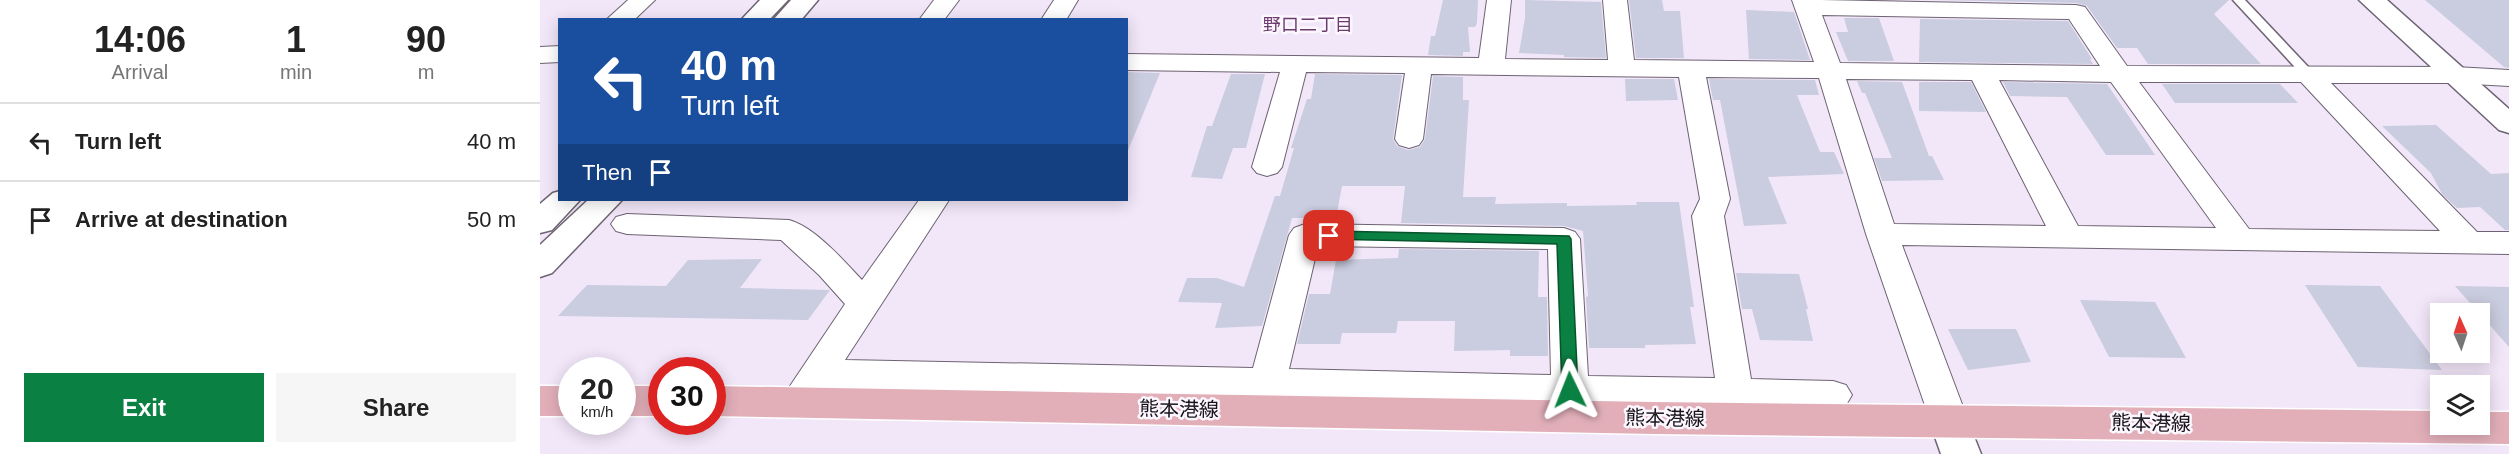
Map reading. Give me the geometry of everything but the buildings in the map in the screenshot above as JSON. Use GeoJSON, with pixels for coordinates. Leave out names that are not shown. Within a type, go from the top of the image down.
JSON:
{"type":"FeatureCollection","features":[{"type":"Feature","properties":{"kind":"main road","name":"熊本港線"},"geometry":{"type":"LineString","coordinates":[[726,399],[808,387],[1654,418],[1955,437],[2509,428]]}},
{"type":"Feature","properties":{"kind":"main road"},"geometry":{"type":"LineString","coordinates":[[540,401],[558,401]]}},
{"type":"Feature","properties":{"kind":"street"},"geometry":{"type":"LineString","coordinates":[[620,18],[642,0]]}},
{"type":"Feature","properties":{"kind":"street"},"geometry":{"type":"LineString","coordinates":[[756,18],[775,0]]}},
{"type":"Feature","properties":{"kind":"street"},"geometry":{"type":"LineString","coordinates":[[788,18],[805,0]]}},
{"type":"Feature","properties":{"kind":"street"},"geometry":{"type":"LineString","coordinates":[[933,18],[947,0]]}},
{"type":"Feature","properties":{"kind":"street"},"geometry":{"type":"LineString","coordinates":[[1054,18],[1066,0]]}},
{"type":"Feature","properties":{"kind":"street"},"geometry":{"type":"LineString","coordinates":[[1491,66],[1498,0]]}},
{"type":"Feature","properties":{"kind":"street"},"geometry":{"type":"LineString","coordinates":[[1615,0],[1622,68]]}},
{"type":"Feature","properties":{"kind":"street"},"geometry":{"type":"LineString","coordinates":[[2372,0],[2509,124]]}},
{"type":"Feature","properties":{"kind":"street"},"geometry":{"type":"LineString","coordinates":[[1955,437],[1882,234],[1830,70],[1805,3],[2076,12],[2241,240]]}},
{"type":"Feature","properties":{"kind":"street"},"geometry":{"type":"LineString","coordinates":[[540,55],[558,54]]}},
{"type":"Feature","properties":{"kind":"street"},"geometry":{"type":"LineString","coordinates":[[1128,62],[2119,74],[2455,75],[2509,78]]}},
{"type":"Feature","properties":{"kind":"street"},"geometry":{"type":"LineString","coordinates":[[1267,167],[1296,64]]}},
{"type":"Feature","properties":{"kind":"street"},"geometry":{"type":"LineString","coordinates":[[1409,139],[1419,65]]}},
{"type":"Feature","properties":{"kind":"street"},"geometry":{"type":"LineString","coordinates":[[1691,69],[1715,199],[1708,216],[1735,393]]}},
{"type":"Feature","properties":{"kind":"street"},"geometry":{"type":"LineString","coordinates":[[1981,72],[2068,237]]}},
{"type":"Feature","properties":{"kind":"street"},"geometry":{"type":"LineString","coordinates":[[2309,75],[2469,243]]}},
{"type":"Feature","properties":{"kind":"street"},"geometry":{"type":"LineString","coordinates":[[540,222],[563,201]]}},
{"type":"Feature","properties":{"kind":"street"},"geometry":{"type":"LineString","coordinates":[[540,265],[605,201]]}},
{"type":"Feature","properties":{"kind":"street"},"geometry":{"type":"LineString","coordinates":[[808,387],[933,201]]}},
{"type":"Feature","properties":{"kind":"street"},"geometry":{"type":"LineString","coordinates":[[627,224],[789,230],[831,267],[864,303]]}},
{"type":"Feature","properties":{"kind":"street"},"geometry":{"type":"LineString","coordinates":[[1882,234],[2509,243]]}},
{"type":"Feature","properties":{"kind":"street"},"geometry":{"type":"LineString","coordinates":[[1267,383],[1305,235],[1564,239],[1570,390]]}},
{"type":"Feature","properties":{"kind":"street"},"geometry":{"type":"LineString","coordinates":[[808,387],[1267,383],[1833,395]]}},
{"type":"Feature","properties":{"kind":"lane"},"geometry":{"type":"LineString","coordinates":[[2239,0],[2309,75]]}},
{"type":"Feature","properties":{"kind":"district","name":"野口二丁目"},"geometry":{"type":"Point","coordinates":[1308,25]}},
{"type":"Feature","properties":{"kind":"route"},"geometry":{"type":"LineString","coordinates":[[1329,236],[1564,239],[1570,390]]}}]}
